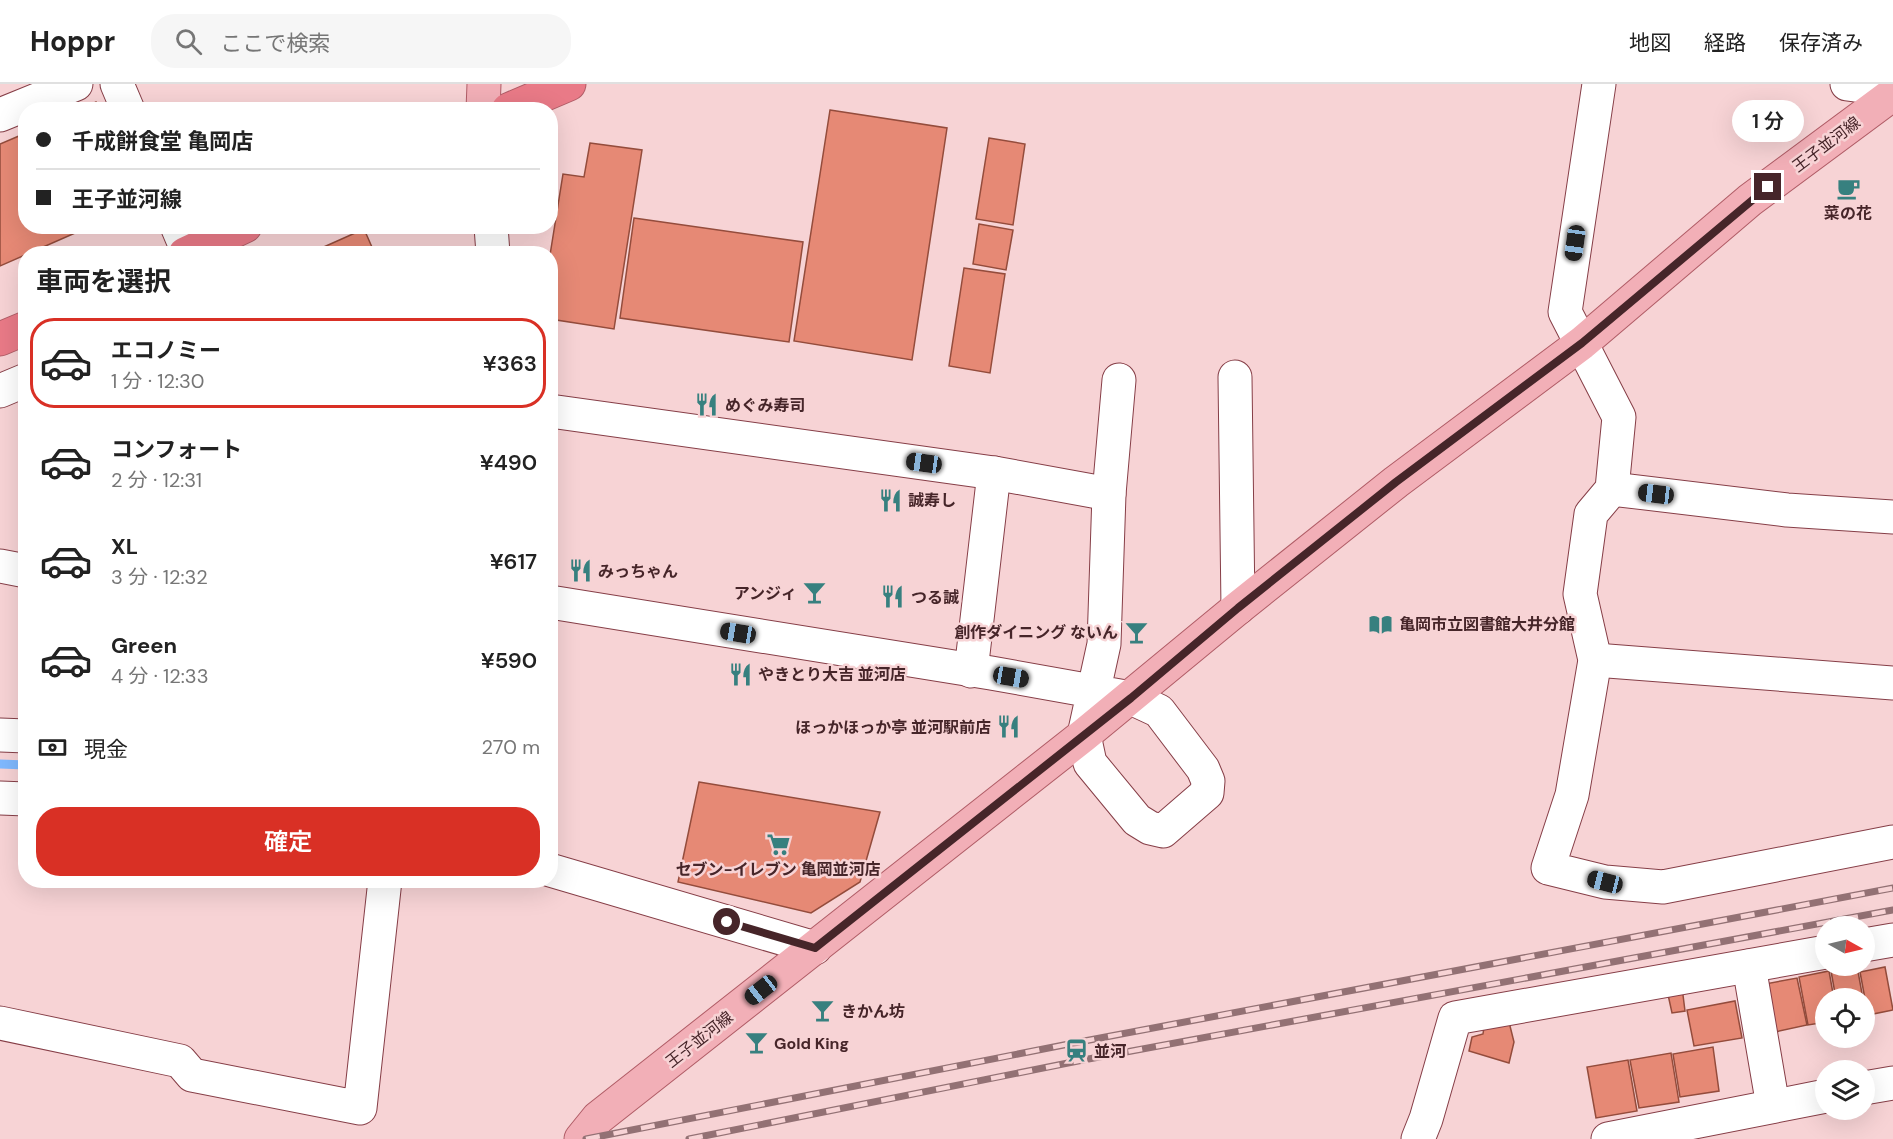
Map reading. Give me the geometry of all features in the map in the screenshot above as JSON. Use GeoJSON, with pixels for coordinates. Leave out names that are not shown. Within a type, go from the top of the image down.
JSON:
{"type":"FeatureCollection","features":[{"type":"Feature","properties":{"kind":"highway"},"geometry":{"type":"LineString","coordinates":[[527,102],[569,84]]}},
{"type":"Feature","properties":{"kind":"highway"},"geometry":{"type":"LineString","coordinates":[[183,244],[217,234]]}},
{"type":"Feature","properties":{"kind":"highway"},"geometry":{"type":"LineString","coordinates":[[0,339],[18,331]]}},
{"type":"Feature","properties":{"kind":"main road"},"geometry":{"type":"LineString","coordinates":[[483,102],[484,84]]}},
{"type":"Feature","properties":{"kind":"main road","name":"王子並河線"},"geometry":{"type":"LineString","coordinates":[[580,1139],[598,1118],[1131,698],[1238,608],[1396,482],[1582,343],[1750,200],[1893,92]]}},
{"type":"Feature","properties":{"kind":"street"},"geometry":{"type":"LineString","coordinates":[[32,102],[76,84]]}},
{"type":"Feature","properties":{"kind":"street"},"geometry":{"type":"LineString","coordinates":[[117,84],[125,102]]}},
{"type":"Feature","properties":{"kind":"street"},"geometry":{"type":"LineString","coordinates":[[1599,84],[1565,312],[1619,417],[1612,489],[1591,514],[1580,594],[1596,660],[1572,795],[1548,868],[1605,882],[1663,887],[1893,842]]}},
{"type":"Feature","properties":{"kind":"street"},"geometry":{"type":"LineString","coordinates":[[1847,84],[1893,92]]}},
{"type":"Feature","properties":{"kind":"street"},"geometry":{"type":"LineString","coordinates":[[0,115],[18,108]]}},
{"type":"Feature","properties":{"kind":"street"},"geometry":{"type":"LineString","coordinates":[[1235,377],[1238,608]]}},
{"type":"Feature","properties":{"kind":"street"},"geometry":{"type":"LineString","coordinates":[[558,603],[1093,690],[1131,698],[1159,711],[1203,769],[1208,781],[1208,793],[1163,831],[1150,828],[1137,820],[1090,764],[1084,735],[1093,690],[1104,644],[1109,494],[1119,380]]}},
{"type":"Feature","properties":{"kind":"street"},"geometry":{"type":"LineString","coordinates":[[0,391],[18,383]]}},
{"type":"Feature","properties":{"kind":"street"},"geometry":{"type":"LineString","coordinates":[[558,412],[994,473],[1109,494]]}},
{"type":"Feature","properties":{"kind":"street"},"geometry":{"type":"LineString","coordinates":[[971,671],[994,473]]}},
{"type":"Feature","properties":{"kind":"street"},"geometry":{"type":"LineString","coordinates":[[1612,489],[1786,510],[1893,517]]}},
{"type":"Feature","properties":{"kind":"street"},"geometry":{"type":"LineString","coordinates":[[0,566],[18,569]]}},
{"type":"Feature","properties":{"kind":"street"},"geometry":{"type":"LineString","coordinates":[[1596,660],[1893,683]]}},
{"type":"Feature","properties":{"kind":"street"},"geometry":{"type":"LineString","coordinates":[[0,735],[18,736]]}},
{"type":"Feature","properties":{"kind":"street"},"geometry":{"type":"LineString","coordinates":[[0,798],[18,799]]}},
{"type":"Feature","properties":{"kind":"street"},"geometry":{"type":"LineString","coordinates":[[558,872],[815,948]]}},
{"type":"Feature","properties":{"kind":"street"},"geometry":{"type":"LineString","coordinates":[[0,1023],[180,1060],[192,1075],[360,1108],[384,888]]}},
{"type":"Feature","properties":{"kind":"street"},"geometry":{"type":"LineString","coordinates":[[1875,943],[1893,940]]}},
{"type":"Feature","properties":{"kind":"street"},"geometry":{"type":"LineString","coordinates":[[1418,1139],[1426,1119],[1455,1018],[1815,954]]}},
{"type":"Feature","properties":{"kind":"street"},"geometry":{"type":"LineString","coordinates":[[1749,966],[1773,1106]]}},
{"type":"Feature","properties":{"kind":"street"},"geometry":{"type":"LineString","coordinates":[[1875,1087],[1893,1083]]}},
{"type":"Feature","properties":{"kind":"street"},"geometry":{"type":"LineString","coordinates":[[1608,1139],[1815,1098]]}},
{"type":"Feature","properties":{"kind":"building"},"geometry":{"type":"Polygon","coordinates":[[[830,110],[947,128],[912,360],[794,341],[830,110]]]}},
{"type":"Feature","properties":{"kind":"building"},"geometry":{"type":"Polygon","coordinates":[[[18,136],[18,234],[73,234],[46,246],[18,246],[18,258],[0,266],[0,144],[18,136]]]}},
{"type":"Feature","properties":{"kind":"building"},"geometry":{"type":"Polygon","coordinates":[[[989,138],[1025,144],[1013,225],[976,219],[989,138]]]}},
{"type":"Feature","properties":{"kind":"building"},"geometry":{"type":"Polygon","coordinates":[[[590,143],[642,150],[614,329],[558,320],[558,246],[551,246],[553,234],[558,234],[558,205],[563,174],[584,177],[590,143]]]}},
{"type":"Feature","properties":{"kind":"building"},"geometry":{"type":"Polygon","coordinates":[[[634,218],[803,242],[789,342],[620,318],[634,218]]]}},
{"type":"Feature","properties":{"kind":"building"},"geometry":{"type":"Polygon","coordinates":[[[979,224],[1013,230],[1006,270],[973,264],[979,224]]]}},
{"type":"Feature","properties":{"kind":"building"},"geometry":{"type":"Polygon","coordinates":[[[353,234],[366,234],[371,246],[326,246],[353,234]]]}},
{"type":"Feature","properties":{"kind":"building"},"geometry":{"type":"Polygon","coordinates":[[[964,268],[1005,274],[990,373],[949,366],[964,268]]]}},
{"type":"Feature","properties":{"kind":"building"},"geometry":{"type":"Polygon","coordinates":[[[699,782],[880,812],[860,882],[811,913],[678,882],[699,782]]]}},
{"type":"Feature","properties":{"kind":"building"},"geometry":{"type":"Polygon","coordinates":[[[1885,967],[1893,1010],[1875,1014],[1875,988],[1863,988],[1861,976],[1875,976],[1875,969],[1885,967]]]}},
{"type":"Feature","properties":{"kind":"building"},"geometry":{"type":"Polygon","coordinates":[[[1815,974],[1815,976],[1830,976],[1832,988],[1815,988],[1815,1024],[1808,1025],[1799,977],[1815,974]]]}},
{"type":"Feature","properties":{"kind":"building"},"geometry":{"type":"Polygon","coordinates":[[[1832,976],[1859,976],[1861,988],[1834,988],[1832,976]]]}},
{"type":"Feature","properties":{"kind":"building"},"geometry":{"type":"Polygon","coordinates":[[[1797,978],[1807,1025],[1775,1032],[1765,984],[1797,978]]]}},
{"type":"Feature","properties":{"kind":"building"},"geometry":{"type":"Polygon","coordinates":[[[1682,987],[1685,1011],[1672,1013],[1667,990],[1682,987]]]}},
{"type":"Feature","properties":{"kind":"building"},"geometry":{"type":"Polygon","coordinates":[[[1735,1001],[1742,1038],[1694,1046],[1687,1010],[1735,1001]]]}},
{"type":"Feature","properties":{"kind":"building"},"geometry":{"type":"Polygon","coordinates":[[[1509,1022],[1514,1042],[1509,1063],[1469,1051],[1472,1037],[1483,1034],[1484,1027],[1509,1022]]]}},
{"type":"Feature","properties":{"kind":"building"},"geometry":{"type":"Polygon","coordinates":[[[1713,1047],[1719,1091],[1680,1097],[1673,1054],[1713,1047]]]}},
{"type":"Feature","properties":{"kind":"building"},"geometry":{"type":"Polygon","coordinates":[[[1671,1053],[1679,1102],[1639,1108],[1630,1060],[1671,1053]]]}},
{"type":"Feature","properties":{"kind":"building"},"geometry":{"type":"Polygon","coordinates":[[[1628,1060],[1637,1111],[1596,1118],[1587,1067],[1628,1060]]]}},
{"type":"Feature","properties":{"kind":"waterway"},"geometry":{"type":"LineString","coordinates":[[0,764],[18,765]]}},
{"type":"Feature","properties":{"kind":"railway"},"geometry":{"type":"LineString","coordinates":[[586,1139],[1079,1042],[1893,888]]}},
{"type":"Feature","properties":{"kind":"railway"},"geometry":{"type":"LineString","coordinates":[[689,1139],[1083,1060],[1893,910]]}},
{"type":"Feature","properties":{"kind":"place","name":"菜の花"},"geometry":{"type":"Point","coordinates":[1848,188]}},
{"type":"Feature","properties":{"kind":"place","name":"めぐみ寿司"},"geometry":{"type":"Point","coordinates":[707,405]}},
{"type":"Feature","properties":{"kind":"place","name":"誠寿し"},"geometry":{"type":"Point","coordinates":[890,500]}},
{"type":"Feature","properties":{"kind":"place","name":"みっちゃん"},"geometry":{"type":"Point","coordinates":[580,571]}},
{"type":"Feature","properties":{"kind":"place","name":"アンジィ"},"geometry":{"type":"Point","coordinates":[815,593]}},
{"type":"Feature","properties":{"kind":"place","name":"つる誠"},"geometry":{"type":"Point","coordinates":[893,597]}},
{"type":"Feature","properties":{"kind":"place","name":"亀岡市立図書館大井分館"},"geometry":{"type":"Point","coordinates":[1381,624]}},
{"type":"Feature","properties":{"kind":"place","name":"創作ダイニング ないん"},"geometry":{"type":"Point","coordinates":[1136,632]}},
{"type":"Feature","properties":{"kind":"place","name":"やきとり大吉 並河店"},"geometry":{"type":"Point","coordinates":[740,674]}},
{"type":"Feature","properties":{"kind":"place","name":"ほっかほっか亭 並河駅前店"},"geometry":{"type":"Point","coordinates":[1009,727]}},
{"type":"Feature","properties":{"kind":"place","name":"セブン-イレブン 亀岡並河店"},"geometry":{"type":"Point","coordinates":[778,844]}},
{"type":"Feature","properties":{"kind":"place","name":"きかん坊"},"geometry":{"type":"Point","coordinates":[823,1011]}},
{"type":"Feature","properties":{"kind":"place","name":"Gold King"},"geometry":{"type":"Point","coordinates":[756,1043]}},
{"type":"Feature","properties":{"kind":"place","name":"並河"},"geometry":{"type":"Point","coordinates":[1076,1051]}},
{"type":"Feature","properties":{"kind":"route"},"geometry":{"type":"LineString","coordinates":[[727,922],[815,948],[1131,698],[1238,608],[1396,482],[1582,343],[1768,187]]}}]}
